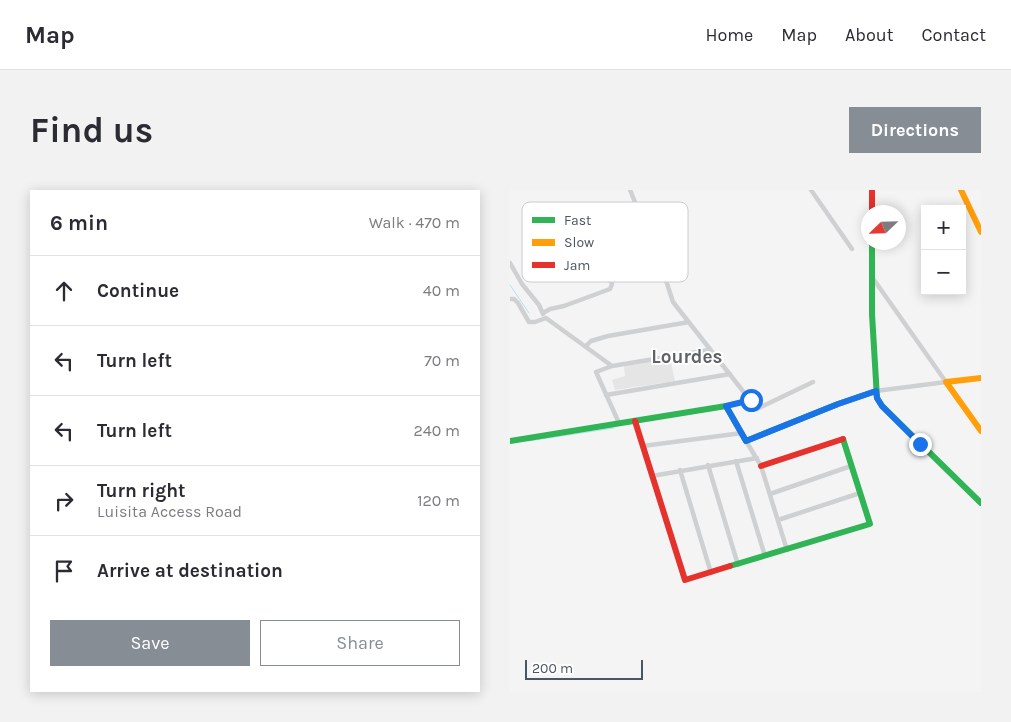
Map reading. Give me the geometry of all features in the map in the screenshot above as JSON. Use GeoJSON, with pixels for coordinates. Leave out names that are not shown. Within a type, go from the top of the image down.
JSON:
{"type":"FeatureCollection","features":[{"type":"Feature","properties":{"kind":"street"},"geometry":{"type":"LineString","coordinates":[[630,190],[635,202]]}},
{"type":"Feature","properties":{"kind":"street"},"geometry":{"type":"LineString","coordinates":[[811,190],[852,249]]}},
{"type":"Feature","properties":{"kind":"street"},"geometry":{"type":"LineString","coordinates":[[872,190],[872,205]]}},
{"type":"Feature","properties":{"kind":"street"},"geometry":{"type":"LineString","coordinates":[[961,190],[981,232]]}},
{"type":"Feature","properties":{"kind":"street"},"geometry":{"type":"LineString","coordinates":[[872,250],[871,275],[877,398],[882,406],[981,503]]}},
{"type":"Feature","properties":{"kind":"street"},"geometry":{"type":"LineString","coordinates":[[510,263],[544,315],[612,366]]}},
{"type":"Feature","properties":{"kind":"street"},"geometry":{"type":"LineString","coordinates":[[871,275],[981,431]]}},
{"type":"Feature","properties":{"kind":"street"},"geometry":{"type":"LineString","coordinates":[[510,299],[514,299],[518,303],[529,322],[535,322],[550,308],[564,306],[612,288],[611,282]]}},
{"type":"Feature","properties":{"kind":"street"},"geometry":{"type":"LineString","coordinates":[[667,282],[673,302],[709,350],[758,409],[813,382]]}},
{"type":"Feature","properties":{"kind":"street"},"geometry":{"type":"LineString","coordinates":[[586,346],[591,340],[608,336],[689,322]]}},
{"type":"Feature","properties":{"kind":"street"},"geometry":{"type":"LineString","coordinates":[[619,423],[596,372],[612,366],[709,350]]}},
{"type":"Feature","properties":{"kind":"street"},"geometry":{"type":"LineString","coordinates":[[606,396],[730,374]]}},
{"type":"Feature","properties":{"kind":"street"},"geometry":{"type":"LineString","coordinates":[[746,441],[838,404],[876,391],[981,378]]}},
{"type":"Feature","properties":{"kind":"street"},"geometry":{"type":"LineString","coordinates":[[510,441],[726,406],[751,400]]}},
{"type":"Feature","properties":{"kind":"street"},"geometry":{"type":"LineString","coordinates":[[726,406],[761,466],[787,550]]}},
{"type":"Feature","properties":{"kind":"street"},"geometry":{"type":"LineString","coordinates":[[635,421],[684,580],[870,524],[843,439],[761,466]]}},
{"type":"Feature","properties":{"kind":"street"},"geometry":{"type":"LineString","coordinates":[[643,446],[742,433]]}},
{"type":"Feature","properties":{"kind":"street"},"geometry":{"type":"LineString","coordinates":[[652,476],[757,458]]}},
{"type":"Feature","properties":{"kind":"street"},"geometry":{"type":"LineString","coordinates":[[736,462],[765,556]]}},
{"type":"Feature","properties":{"kind":"street"},"geometry":{"type":"LineString","coordinates":[[708,465],[738,565]]}},
{"type":"Feature","properties":{"kind":"street"},"geometry":{"type":"LineString","coordinates":[[770,494],[851,466]]}},
{"type":"Feature","properties":{"kind":"street"},"geometry":{"type":"LineString","coordinates":[[680,470],[711,572]]}},
{"type":"Feature","properties":{"kind":"street"},"geometry":{"type":"LineString","coordinates":[[778,520],[860,494]]}},
{"type":"Feature","properties":{"kind":"shaded area"},"geometry":{"type":"Polygon","coordinates":[[[670,358],[675,381],[615,390],[612,380],[625,376],[624,366],[670,358]]]}},
{"type":"Feature","properties":{"kind":"waterway"},"geometry":{"type":"LineString","coordinates":[[510,285],[529,313]]}},
{"type":"Feature","properties":{"kind":"waterway"},"geometry":{"type":"LineString","coordinates":[[528,441],[614,428]]}},
{"type":"Feature","properties":{"kind":"traffic: fast"},"geometry":{"type":"LineString","coordinates":[[872,250],[872,314],[877,398],[882,406],[981,503]]}},
{"type":"Feature","properties":{"kind":"traffic: fast"},"geometry":{"type":"LineString","coordinates":[[510,441],[726,406],[746,441],[838,404],[876,391]]}},
{"type":"Feature","properties":{"kind":"traffic: fast"},"geometry":{"type":"LineString","coordinates":[[730,566],[870,524],[843,439]]}},
{"type":"Feature","properties":{"kind":"traffic: slow"},"geometry":{"type":"LineString","coordinates":[[961,190],[981,232]]}},
{"type":"Feature","properties":{"kind":"traffic: slow"},"geometry":{"type":"LineString","coordinates":[[981,378],[946,382],[981,431]]}},
{"type":"Feature","properties":{"kind":"traffic: jam"},"geometry":{"type":"LineString","coordinates":[[872,190],[872,205]]}},
{"type":"Feature","properties":{"kind":"traffic: jam"},"geometry":{"type":"LineString","coordinates":[[635,421],[685,580],[730,566]]}},
{"type":"Feature","properties":{"kind":"traffic: jam"},"geometry":{"type":"LineString","coordinates":[[761,466],[843,439]]}},
{"type":"Feature","properties":{"kind":"district","name":"Lourdes"},"geometry":{"type":"Point","coordinates":[687,357]}},
{"type":"Feature","properties":{"kind":"route"},"geometry":{"type":"LineString","coordinates":[[751,400],[726,406],[746,441],[838,404],[876,391],[877,398],[882,406],[920,444]]}}]}
